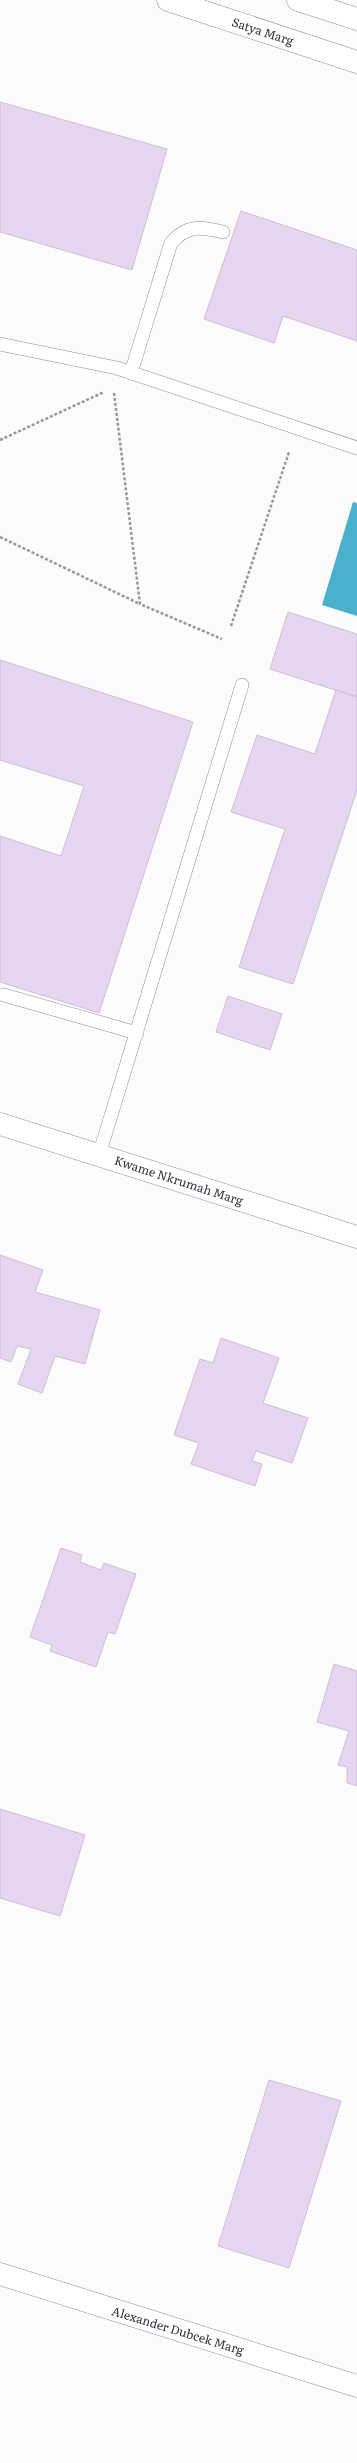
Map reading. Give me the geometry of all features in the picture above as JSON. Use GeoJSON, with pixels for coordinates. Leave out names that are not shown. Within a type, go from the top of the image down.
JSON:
{"type":"FeatureCollection","features":[{"type":"Feature","properties":{"kind":"street","name":"Satya Marg"},"geometry":{"type":"LineString","coordinates":[[168,0],[357,62]]}},
{"type":"Feature","properties":{"kind":"street"},"geometry":{"type":"LineString","coordinates":[[298,0],[357,19]]}},
{"type":"Feature","properties":{"kind":"street","name":"Kwame Nkrumah Marg"},"geometry":{"type":"LineString","coordinates":[[0,1124],[357,1236]]}},
{"type":"Feature","properties":{"kind":"street","name":"Alexander Dubcek Marg"},"geometry":{"type":"LineString","coordinates":[[0,2274],[357,2386]]}},
{"type":"Feature","properties":{"kind":"lane"},"geometry":{"type":"LineString","coordinates":[[131,373],[171,243],[178,235],[201,227],[223,232]]}},
{"type":"Feature","properties":{"kind":"lane"},"geometry":{"type":"LineString","coordinates":[[0,344],[117,368],[297,426],[357,448]]}},
{"type":"Feature","properties":{"kind":"lane"},"geometry":{"type":"LineString","coordinates":[[99,1155],[242,686]]}},
{"type":"Feature","properties":{"kind":"lane"},"geometry":{"type":"LineString","coordinates":[[4,996],[137,1033]]}},
{"type":"Feature","properties":{"kind":"path"},"geometry":{"type":"LineString","coordinates":[[117,368],[114,387],[140,604]]}},
{"type":"Feature","properties":{"kind":"path"},"geometry":{"type":"LineString","coordinates":[[0,440],[114,387]]}},
{"type":"Feature","properties":{"kind":"path"},"geometry":{"type":"LineString","coordinates":[[231,626],[297,426]]}},
{"type":"Feature","properties":{"kind":"path"},"geometry":{"type":"LineString","coordinates":[[0,537],[140,604],[222,639]]}},
{"type":"Feature","properties":{"kind":"water"},"geometry":{"type":"Polygon","coordinates":[[[353,502],[357,503],[357,616],[322,605],[353,502]]]}},
{"type":"Feature","properties":{"kind":"building"},"geometry":{"type":"Polygon","coordinates":[[[0,102],[167,149],[132,270],[0,232],[0,102]]]}},
{"type":"Feature","properties":{"kind":"building"},"geometry":{"type":"Polygon","coordinates":[[[241,211],[357,250],[357,341],[283,316],[274,343],[204,319],[241,211]]]}},
{"type":"Feature","properties":{"kind":"building"},"geometry":{"type":"Polygon","coordinates":[[[288,612],[357,634],[357,697],[270,669],[288,612]]]}},
{"type":"Feature","properties":{"kind":"building"},"geometry":{"type":"Polygon","coordinates":[[[0,660],[193,722],[99,1013],[0,982],[0,836],[61,856],[84,786],[0,760],[0,660]]]}},
{"type":"Feature","properties":{"kind":"building"},"geometry":{"type":"Polygon","coordinates":[[[336,690],[357,697],[357,790],[293,984],[239,967],[285,829],[231,812],[257,735],[315,754],[336,690]]]}},
{"type":"Feature","properties":{"kind":"building"},"geometry":{"type":"Polygon","coordinates":[[[228,996],[282,1014],[270,1050],[216,1032],[228,996]]]}},
{"type":"Feature","properties":{"kind":"building"},"geometry":{"type":"Polygon","coordinates":[[[0,1255],[43,1270],[35,1292],[100,1310],[85,1364],[55,1356],[42,1393],[18,1384],[31,1349],[17,1346],[11,1362],[0,1358],[0,1255]]]}},
{"type":"Feature","properties":{"kind":"building"},"geometry":{"type":"Polygon","coordinates":[[[221,1338],[279,1358],[263,1403],[308,1418],[292,1463],[256,1451],[252,1461],[262,1464],[255,1486],[191,1464],[199,1443],[174,1435],[200,1359],[213,1363],[221,1338]]]}},
{"type":"Feature","properties":{"kind":"building"},"geometry":{"type":"Polygon","coordinates":[[[61,1548],[82,1555],[80,1562],[101,1570],[104,1563],[136,1574],[115,1634],[108,1632],[96,1667],[50,1651],[52,1645],[30,1637],[61,1548]]]}},
{"type":"Feature","properties":{"kind":"building"},"geometry":{"type":"Polygon","coordinates":[[[334,1664],[357,1671],[357,1786],[347,1783],[347,1767],[338,1765],[349,1731],[317,1722],[334,1664]]]}},
{"type":"Feature","properties":{"kind":"building"},"geometry":{"type":"Polygon","coordinates":[[[0,1809],[85,1835],[60,1916],[0,1898],[0,1809]]]}},
{"type":"Feature","properties":{"kind":"building"},"geometry":{"type":"Polygon","coordinates":[[[269,2080],[341,2101],[289,2268],[218,2246],[269,2080]]]}}]}
